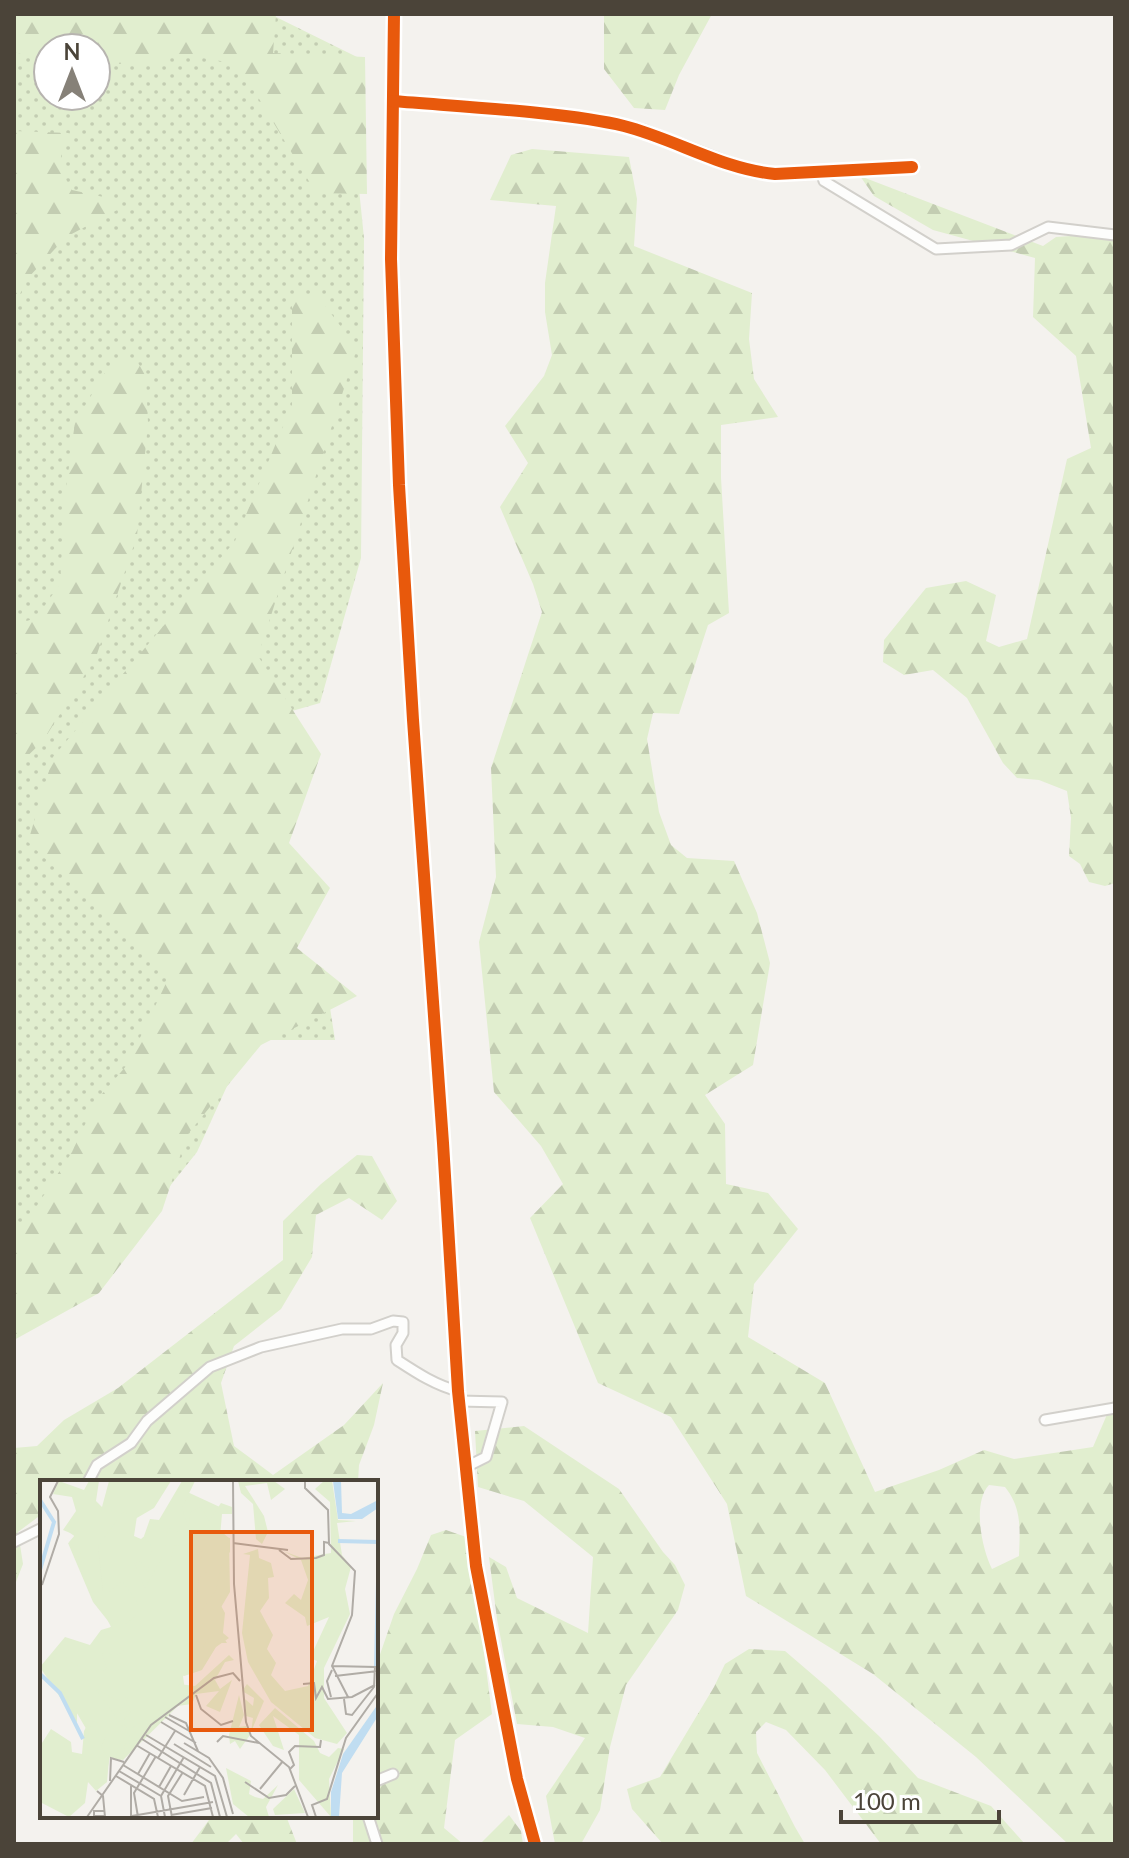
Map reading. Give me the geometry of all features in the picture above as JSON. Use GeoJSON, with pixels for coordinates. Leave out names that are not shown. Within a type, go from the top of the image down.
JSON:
{"type":"FeatureCollection","features":[{"type":"Feature","properties":{"kind":"street"},"geometry":{"type":"LineString","coordinates":[[394,14],[391,259],[399,485],[459,1396],[476,1566],[517,1779],[535,1844]]}},
{"type":"Feature","properties":{"kind":"street"},"geometry":{"type":"LineString","coordinates":[[393,101],[504,109],[604,121],[644,131],[757,172],[775,174],[912,167]]}},
{"type":"Feature","properties":{"kind":"street"},"geometry":{"type":"LineString","coordinates":[[821,172],[824,181],[936,249],[1011,245],[1048,227],[1115,235]]}},
{"type":"Feature","properties":{"kind":"street"},"geometry":{"type":"LineString","coordinates":[[89,1480],[97,1465],[131,1443],[147,1421],[210,1367],[261,1347],[342,1329],[371,1329],[393,1321],[403,1322],[403,1333],[396,1345],[397,1360],[459,1396],[502,1402],[486,1457],[466,1467]]}},
{"type":"Feature","properties":{"kind":"street"},"geometry":{"type":"LineString","coordinates":[[1045,1420],[1115,1408]]}},
{"type":"Feature","properties":{"kind":"street"},"geometry":{"type":"LineString","coordinates":[[14,1542],[40,1529]]}},
{"type":"Feature","properties":{"kind":"street"},"geometry":{"type":"LineString","coordinates":[[378,1780],[393,1774]]}},
{"type":"Feature","properties":{"kind":"street"},"geometry":{"type":"LineString","coordinates":[[369,1818],[377,1844]]}},
{"type":"Feature","properties":{"kind":"green space"},"geometry":{"type":"Polygon","coordinates":[[[14,14],[270,14],[357,57],[351,111],[364,238],[361,558],[320,703],[271,717],[259,926],[324,969],[335,1040],[248,1040],[197,1152],[89,1288],[14,1334],[14,14]]]}},
{"type":"Feature","properties":{"kind":"green space"},"geometry":{"type":"Polygon","coordinates":[[[14,14],[276,14],[273,53],[365,57],[367,194],[316,193],[238,64],[174,53],[160,62],[112,64],[112,32],[32,32],[32,57],[14,52],[14,14]]]}},
{"type":"Feature","properties":{"kind":"green space"},"geometry":{"type":"Polygon","coordinates":[[[604,14],[712,14],[679,75],[665,110],[634,108],[604,69],[604,14]]]}},
{"type":"Feature","properties":{"kind":"green space"},"geometry":{"type":"Polygon","coordinates":[[[14,131],[69,133],[61,162],[72,190],[108,198],[117,210],[66,237],[28,278],[14,306],[14,131]]]}},
{"type":"Feature","properties":{"kind":"green space"},"geometry":{"type":"Polygon","coordinates":[[[532,149],[629,157],[637,199],[634,246],[752,293],[749,339],[754,379],[778,417],[721,425],[729,613],[708,625],[679,714],[653,713],[647,739],[659,812],[671,845],[687,858],[734,861],[757,913],[770,963],[753,1065],[705,1095],[725,1124],[726,1184],[768,1193],[798,1229],[754,1284],[748,1337],[825,1383],[875,1492],[939,1470],[984,1450],[1014,1459],[1093,1447],[1115,1396],[1115,1844],[1068,1844],[976,1757],[873,1674],[746,1596],[727,1504],[671,1417],[598,1383],[530,1218],[563,1184],[541,1146],[494,1092],[479,942],[496,877],[491,768],[542,612],[500,507],[528,463],[505,426],[544,376],[552,355],[545,312],[545,283],[556,206],[490,200],[511,155],[532,149]],[[989,1485],[981,1503],[982,1538],[992,1569],[1019,1556],[1017,1511],[1005,1487],[989,1485]]]}},
{"type":"Feature","properties":{"kind":"green space"},"geometry":{"type":"Polygon","coordinates":[[[860,176],[1043,246],[1056,237],[1115,233],[1115,883],[1105,886],[1089,882],[1080,864],[1069,856],[1071,818],[1067,791],[1039,780],[1017,778],[1003,763],[967,698],[933,670],[904,675],[883,662],[884,640],[926,588],[966,581],[996,595],[986,641],[999,647],[1027,639],[1067,459],[1091,448],[1076,356],[1033,317],[1035,258],[933,230],[874,196],[860,176]]]}},
{"type":"Feature","properties":{"kind":"green space"},"geometry":{"type":"Polygon","coordinates":[[[292,295],[317,295],[357,348],[258,656],[321,754],[289,843],[330,888],[297,948],[357,996],[261,1045],[187,1135],[162,1211],[99,1293],[14,1340],[14,1220],[25,1224],[72,1152],[96,1101],[127,1065],[169,977],[28,842],[53,757],[235,541],[292,405],[292,295]]]}},
{"type":"Feature","properties":{"kind":"green space"},"geometry":{"type":"Polygon","coordinates":[[[124,356],[136,359],[146,377],[148,423],[137,536],[96,657],[43,741],[14,769],[14,625],[36,618],[60,584],[65,496],[75,422],[108,368],[124,356]]]}},
{"type":"Feature","properties":{"kind":"green space"},"geometry":{"type":"Polygon","coordinates":[[[357,1155],[372,1156],[397,1201],[382,1220],[349,1198],[316,1215],[312,1257],[281,1309],[234,1346],[221,1383],[234,1446],[273,1475],[344,1425],[383,1383],[374,1425],[359,1465],[358,1480],[40,1480],[40,1516],[18,1532],[23,1564],[14,1587],[14,1448],[37,1446],[64,1420],[118,1388],[283,1260],[283,1221],[357,1155]]]}},
{"type":"Feature","properties":{"kind":"green space"},"geometry":{"type":"Polygon","coordinates":[[[524,1426],[619,1489],[675,1565],[685,1585],[678,1610],[626,1685],[610,1747],[600,1810],[581,1844],[555,1844],[546,1796],[585,1738],[553,1727],[517,1724],[489,1557],[506,1567],[517,1598],[588,1633],[593,1557],[524,1501],[478,1487],[475,1431],[524,1426]]]}},
{"type":"Feature","properties":{"kind":"green space"},"geometry":{"type":"Polygon","coordinates":[[[446,1530],[469,1538],[492,1714],[455,1740],[444,1828],[463,1844],[353,1844],[353,1818],[378,1818],[378,1660],[394,1614],[431,1535],[446,1530]]]}},
{"type":"Feature","properties":{"kind":"green space"},"geometry":{"type":"Polygon","coordinates":[[[749,1649],[785,1651],[880,1737],[918,1778],[991,1806],[1025,1844],[881,1844],[825,1770],[786,1730],[766,1722],[756,1732],[757,1753],[805,1844],[663,1844],[632,1809],[627,1789],[660,1777],[725,1664],[749,1649]]]}},
{"type":"Feature","properties":{"kind":"green space"},"geometry":{"type":"Polygon","coordinates":[[[509,1815],[521,1831],[523,1844],[480,1844],[509,1815]]]}},
{"type":"Feature","properties":{"kind":"green space"},"geometry":{"type":"Polygon","coordinates":[[[210,1818],[287,1818],[297,1844],[244,1844],[236,1834],[226,1844],[191,1844],[210,1818]]]}},
{"type":"Feature","properties":{"kind":"cycle path"},"geometry":{"type":"LineString","coordinates":[[394,14],[391,259],[399,485],[458,1391],[476,1566],[517,1779],[535,1844]]}},
{"type":"Feature","properties":{"kind":"cycle path"},"geometry":{"type":"LineString","coordinates":[[393,101],[603,121],[643,132],[736,166],[775,174],[912,167]]}}]}
